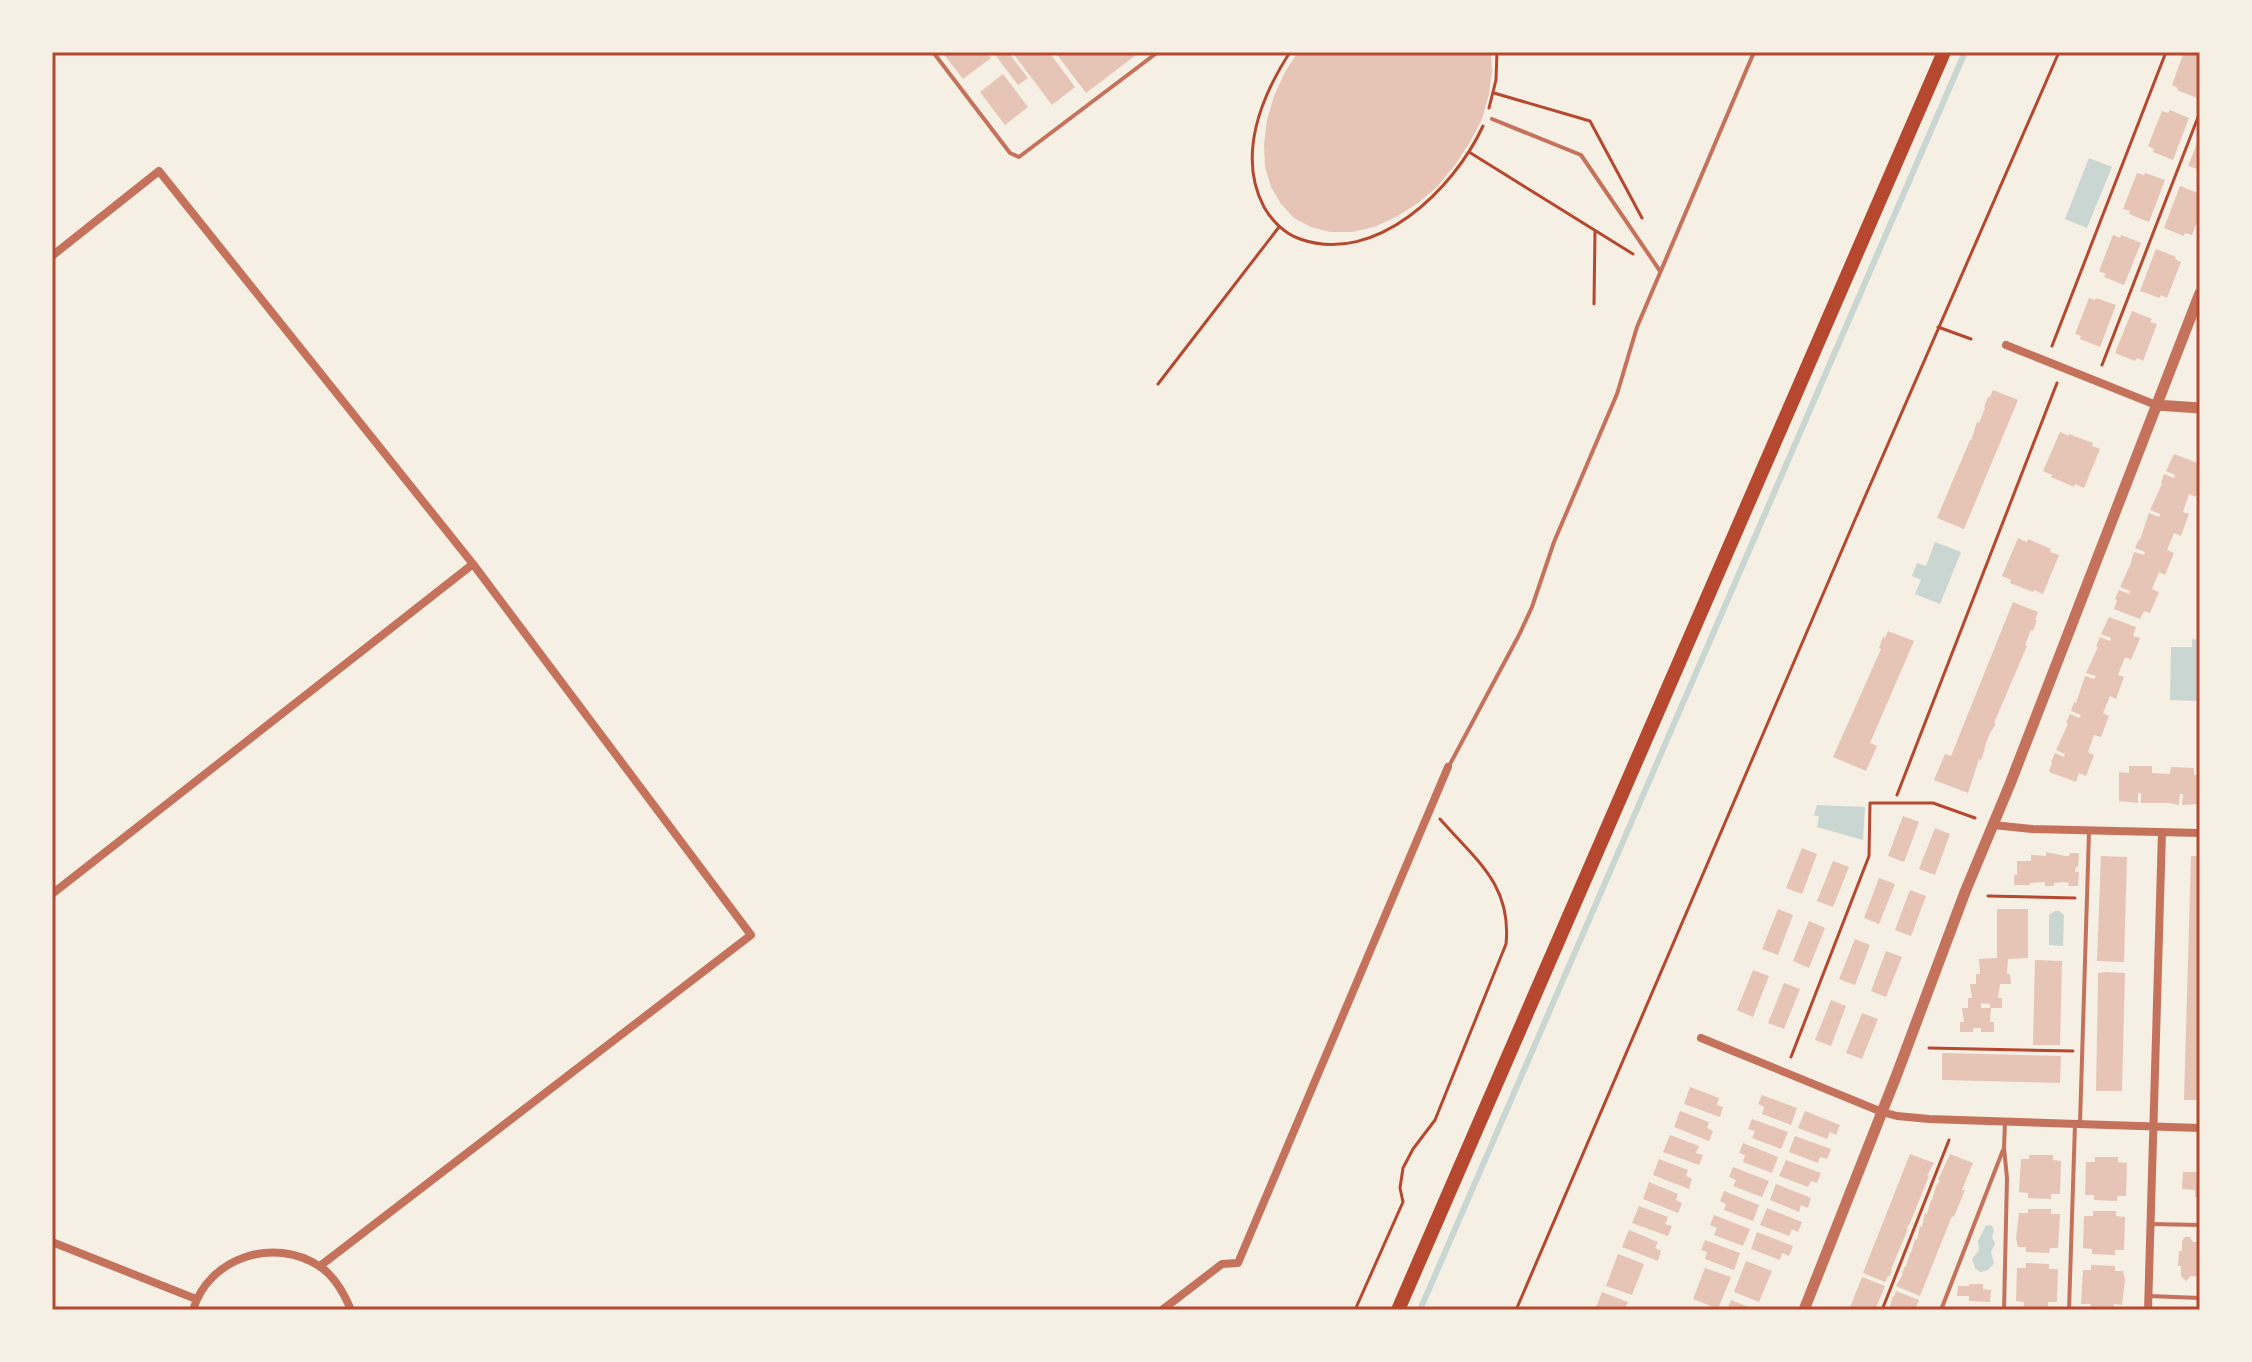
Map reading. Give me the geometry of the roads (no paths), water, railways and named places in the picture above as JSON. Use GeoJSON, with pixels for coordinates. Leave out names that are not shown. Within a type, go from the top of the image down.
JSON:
{"type":"FeatureCollection","features":[{"type":"Feature","properties":{"kind":"highway"},"geometry":{"type":"LineString","coordinates":[[1398,1310],[1944,52]]}},
{"type":"Feature","properties":{"kind":"street"},"geometry":{"type":"LineString","coordinates":[[52,256],[159,171],[473,564],[751,935],[320,1266]]}},
{"type":"Feature","properties":{"kind":"street"},"geometry":{"type":"LineString","coordinates":[[1804,1310],[2200,293]]}},
{"type":"Feature","properties":{"kind":"street"},"geometry":{"type":"LineString","coordinates":[[2006,345],[2156,405],[2200,408]]}},
{"type":"Feature","properties":{"kind":"street"},"geometry":{"type":"LineString","coordinates":[[52,894],[473,564]]}},
{"type":"Feature","properties":{"kind":"street"},"geometry":{"type":"LineString","coordinates":[[1162,1310],[1222,1264],[1238,1263],[1448,767]]}},
{"type":"Feature","properties":{"kind":"street"},"geometry":{"type":"LineString","coordinates":[[1993,825],[2200,833]]}},
{"type":"Feature","properties":{"kind":"street"},"geometry":{"type":"LineString","coordinates":[[2148,1310],[2162,832]]}},
{"type":"Feature","properties":{"kind":"street"},"geometry":{"type":"LineString","coordinates":[[1701,1038],[1882,1112],[1913,1119],[2200,1128]]}},
{"type":"Feature","properties":{"kind":"street"},"geometry":{"type":"LineString","coordinates":[[52,1242],[196,1299]]}},
{"type":"Feature","properties":{"kind":"street"},"geometry":{"type":"LineString","coordinates":[[193,1310],[196,1299],[213,1275],[237,1259],[265,1251],[294,1254],[320,1266],[342,1288],[351,1310]]}},
{"type":"Feature","properties":{"kind":"lane"},"geometry":{"type":"LineString","coordinates":[[933,52],[1010,153],[1019,157],[1158,52]]}},
{"type":"Feature","properties":{"kind":"lane"},"geometry":{"type":"LineString","coordinates":[[1448,767],[1532,607],[1554,542],[1617,394],[1637,327],[1754,52]]}},
{"type":"Feature","properties":{"kind":"lane"},"geometry":{"type":"LineString","coordinates":[[1492,119],[1581,155],[1660,271]]}},
{"type":"Feature","properties":{"kind":"lane"},"geometry":{"type":"LineString","coordinates":[[2069,1310],[2089,830]]}},
{"type":"Feature","properties":{"kind":"lane"},"geometry":{"type":"LineString","coordinates":[[2004,1310],[2005,1122]]}},
{"type":"Feature","properties":{"kind":"lane"},"geometry":{"type":"LineString","coordinates":[[1941,1310],[2004,1148]]}},
{"type":"Feature","properties":{"kind":"lane"},"geometry":{"type":"LineString","coordinates":[[2151,1224],[2200,1225]]}},
{"type":"Feature","properties":{"kind":"lane"},"geometry":{"type":"LineString","coordinates":[[2149,1296],[2200,1298]]}},
{"type":"Feature","properties":{"kind":"waterway"},"geometry":{"type":"LineString","coordinates":[[1420,1310],[1965,52]]}}]}
